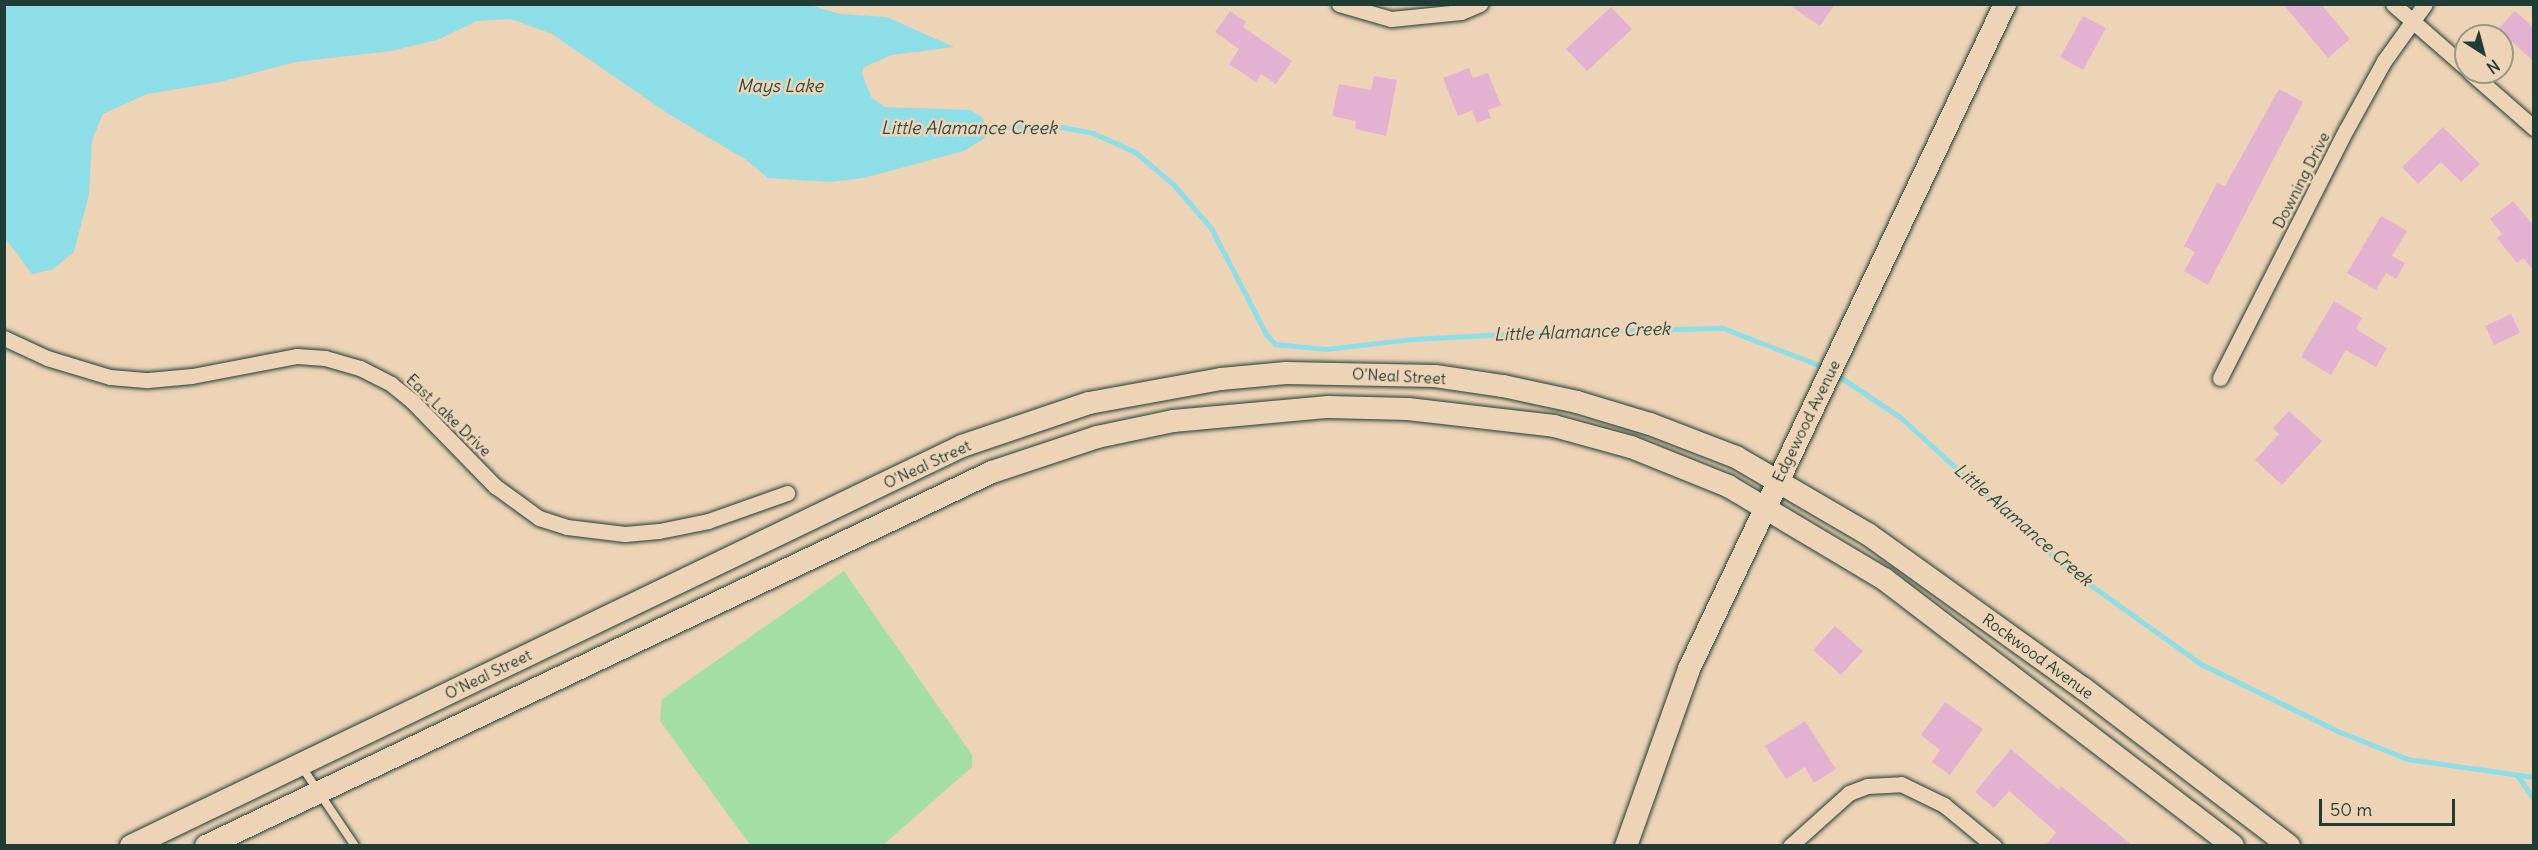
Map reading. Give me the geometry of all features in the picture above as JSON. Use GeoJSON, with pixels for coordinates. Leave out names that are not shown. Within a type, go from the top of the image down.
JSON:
{"type":"FeatureCollection","features":[{"type":"Feature","properties":{"kind":"street"},"geometry":{"type":"LineString","coordinates":[[1339,4],[1391,19],[1461,12],[1480,4]]}},
{"type":"Feature","properties":{"kind":"street","name":"Edgewood Avenue"},"geometry":{"type":"LineString","coordinates":[[1626,846],[1689,669],[2006,4]]}},
{"type":"Feature","properties":{"kind":"street"},"geometry":{"type":"LineString","coordinates":[[2393,4],[2454,58]]}},
{"type":"Feature","properties":{"kind":"street","name":"Downing Drive"},"geometry":{"type":"LineString","coordinates":[[2220,378],[2346,130],[2411,22],[2425,4]]}},
{"type":"Feature","properties":{"kind":"street"},"geometry":{"type":"LineString","coordinates":[[2484,84],[2534,128]]}},
{"type":"Feature","properties":{"kind":"street","name":"East Lake Drive"},"geometry":{"type":"LineString","coordinates":[[4,338],[47,358],[89,370],[148,380],[192,376],[297,356],[325,358],[360,368],[391,384],[412,401],[495,486],[539,518],[567,526],[625,534],[659,531],[708,521],[788,493]]}},
{"type":"Feature","properties":{"kind":"street","name":"O'Neal Street"},"geometry":{"type":"LineString","coordinates":[[131,846],[962,446],[1089,403],[1153,389],[1286,373],[1458,379],[1577,402],[1650,424],[1778,479]]}},
{"type":"Feature","properties":{"kind":"street","name":"O'Neal Street"},"geometry":{"type":"LineString","coordinates":[[206,846],[315,791],[992,472],[1097,437],[1173,421],[1328,406],[1408,409],[1554,426],[1659,458],[1765,506]]}},
{"type":"Feature","properties":{"kind":"street","name":"Rockwood Avenue"},"geometry":{"type":"LineString","coordinates":[[1778,479],[1868,534],[2084,688],[2287,845]]}},
{"type":"Feature","properties":{"kind":"street","name":"Rockwood Avenue"},"geometry":{"type":"LineString","coordinates":[[1765,506],[1884,579],[2233,846]]}},
{"type":"Feature","properties":{"kind":"street"},"geometry":{"type":"LineString","coordinates":[[1790,846],[1849,793],[1868,786],[1901,784],[1944,805],[1994,846]]}},
{"type":"Feature","properties":{"kind":"lane"},"geometry":{"type":"LineString","coordinates":[[301,765],[315,791],[355,846]]}},
{"type":"Feature","properties":{"kind":"green space"},"geometry":{"type":"Polygon","coordinates":[[[844,571],[972,755],[972,767],[883,845],[750,845],[660,721],[662,699],[844,571]]]}},
{"type":"Feature","properties":{"kind":"water","name":"Mays Lake"},"geometry":{"type":"Polygon","coordinates":[[[5,4],[810,5],[840,14],[887,17],[954,47],[892,55],[864,67],[862,73],[871,97],[885,107],[971,110],[983,118],[987,129],[985,138],[964,151],[864,178],[830,182],[768,178],[745,159],[670,115],[552,34],[511,19],[477,21],[437,40],[391,51],[296,62],[220,82],[147,94],[103,114],[92,140],[89,194],[74,252],[52,270],[32,274],[5,238],[5,4]]]}},
{"type":"Feature","properties":{"kind":"building"},"geometry":{"type":"Polygon","coordinates":[[[1788,4],[1835,4],[1820,26],[1788,4]]]}},
{"type":"Feature","properties":{"kind":"building"},"geometry":{"type":"Polygon","coordinates":[[[2283,4],[2321,4],[2350,39],[2328,58],[2283,4]]]}},
{"type":"Feature","properties":{"kind":"building"},"geometry":{"type":"Polygon","coordinates":[[[1611,7],[1632,29],[1587,71],[1566,49],[1611,7]]]}},
{"type":"Feature","properties":{"kind":"building"},"geometry":{"type":"Polygon","coordinates":[[[1230,11],[1246,22],[1243,27],[1292,61],[1276,84],[1261,74],[1256,82],[1229,64],[1239,49],[1215,32],[1230,11]]]}},
{"type":"Feature","properties":{"kind":"building"},"geometry":{"type":"Polygon","coordinates":[[[2515,11],[2534,28],[2534,62],[2514,44],[2514,24],[2503,24],[2515,11]]]}},
{"type":"Feature","properties":{"kind":"building"},"geometry":{"type":"Polygon","coordinates":[[[2083,16],[2106,28],[2083,70],[2060,57],[2083,16]]]}},
{"type":"Feature","properties":{"kind":"building"},"geometry":{"type":"Polygon","coordinates":[[[1469,68],[1473,78],[1488,73],[1501,105],[1488,110],[1491,118],[1477,123],[1472,110],[1458,116],[1443,78],[1469,68]]]}},
{"type":"Feature","properties":{"kind":"building"},"geometry":{"type":"Polygon","coordinates":[[[1374,76],[1397,80],[1386,136],[1355,129],[1356,121],[1332,116],[1339,84],[1371,90],[1374,76]]]}},
{"type":"Feature","properties":{"kind":"building"},"geometry":{"type":"Polygon","coordinates":[[[2279,89],[2303,102],[2208,285],[2184,271],[2195,252],[2184,246],[2217,183],[2225,186],[2279,89]]]}},
{"type":"Feature","properties":{"kind":"building"},"geometry":{"type":"Polygon","coordinates":[[[2443,127],[2480,164],[2461,182],[2441,162],[2418,184],[2402,167],[2443,127]]]}},
{"type":"Feature","properties":{"kind":"building"},"geometry":{"type":"Polygon","coordinates":[[[2513,201],[2534,226],[2534,271],[2523,258],[2517,263],[2497,238],[2502,234],[2490,219],[2513,201]]]}},
{"type":"Feature","properties":{"kind":"building"},"geometry":{"type":"Polygon","coordinates":[[[2381,216],[2407,231],[2392,256],[2405,263],[2396,279],[2386,273],[2376,290],[2347,273],[2381,216]]]}},
{"type":"Feature","properties":{"kind":"building"},"geometry":{"type":"Polygon","coordinates":[[[2334,301],[2362,318],[2356,329],[2387,348],[2376,367],[2346,350],[2331,375],[2301,357],[2334,301]]]}},
{"type":"Feature","properties":{"kind":"building"},"geometry":{"type":"Polygon","coordinates":[[[2511,314],[2520,333],[2494,345],[2485,326],[2511,314]]]}},
{"type":"Feature","properties":{"kind":"building"},"geometry":{"type":"Polygon","coordinates":[[[2289,411],[2322,441],[2282,485],[2255,460],[2279,434],[2273,428],[2289,411]]]}},
{"type":"Feature","properties":{"kind":"building"},"geometry":{"type":"Polygon","coordinates":[[[1835,626],[1863,651],[1841,675],[1813,650],[1835,626]]]}},
{"type":"Feature","properties":{"kind":"building"},"geometry":{"type":"Polygon","coordinates":[[[1945,702],[1983,729],[1950,775],[1932,762],[1940,750],[1921,735],[1945,702]]]}},
{"type":"Feature","properties":{"kind":"building"},"geometry":{"type":"Polygon","coordinates":[[[1805,721],[1836,769],[1814,783],[1805,767],[1786,779],[1765,746],[1805,721]]]}},
{"type":"Feature","properties":{"kind":"building"},"geometry":{"type":"Polygon","coordinates":[[[2011,749],[2059,790],[2061,786],[2133,846],[2045,846],[2056,832],[2009,791],[1994,808],[1975,792],[2011,749]]]}},
{"type":"Feature","properties":{"kind":"waterway","name":"Little Alamance Creek"},"geometry":{"type":"LineString","coordinates":[[982,129],[1050,125],[1093,133],[1135,152],[1174,185],[1211,228],[1266,334],[1275,344],[1326,349],[1413,339],[1526,333],[1723,328],[1826,368]]}},
{"type":"Feature","properties":{"kind":"waterway","name":"Little Alamance Creek"},"geometry":{"type":"LineString","coordinates":[[1834,373],[1900,417],[2064,566],[2201,664],[2340,732],[2407,759],[2534,777]]}},
{"type":"Feature","properties":{"kind":"waterway"},"geometry":{"type":"LineString","coordinates":[[2517,775],[2534,799]]}}]}
